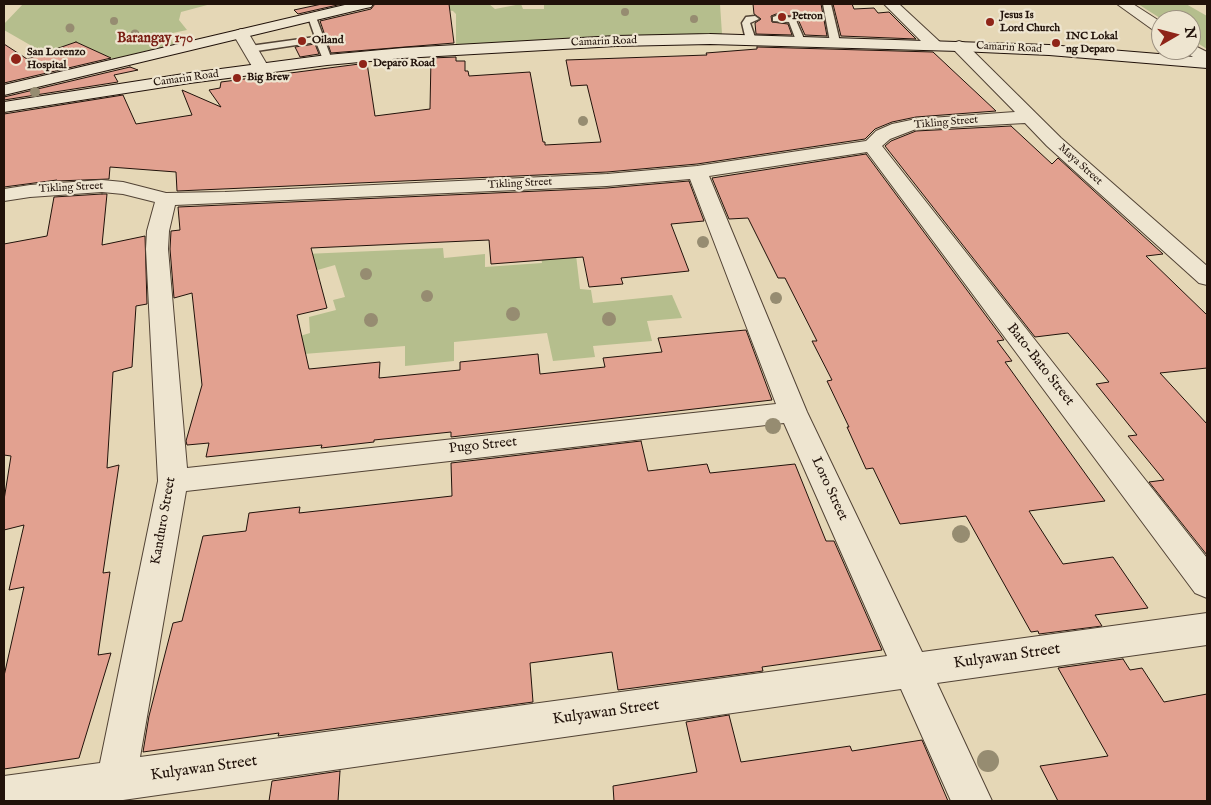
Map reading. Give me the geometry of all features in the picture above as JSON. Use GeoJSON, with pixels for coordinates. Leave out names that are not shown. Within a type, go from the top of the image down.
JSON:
{"type":"FeatureCollection","features":[{"type":"Feature","properties":{"kind":"street"},"geometry":{"type":"LineString","coordinates":[[4,90],[366,4]]}},
{"type":"Feature","properties":{"kind":"street"},"geometry":{"type":"LineString","coordinates":[[892,4],[934,45]]}},
{"type":"Feature","properties":{"kind":"street"},"geometry":{"type":"LineString","coordinates":[[1124,4],[1151,22]]}},
{"type":"Feature","properties":{"kind":"street"},"geometry":{"type":"LineString","coordinates":[[241,34],[261,68]]}},
{"type":"Feature","properties":{"kind":"street","name":"Camarin Road"},"geometry":{"type":"LineString","coordinates":[[4,107],[261,68],[327,60],[403,53],[616,41],[751,40],[934,45],[1049,50],[1207,61]]}},
{"type":"Feature","properties":{"kind":"street","name":"Maya Street"},"geometry":{"type":"LineString","coordinates":[[959,46],[1054,142],[1207,278]]}},
{"type":"Feature","properties":{"kind":"street"},"geometry":{"type":"LineString","coordinates":[[73,74],[74,96]]}},
{"type":"Feature","properties":{"kind":"street","name":"Tikling Street"},"geometry":{"type":"LineString","coordinates":[[4,195],[30,191],[102,186],[123,188],[166,198],[225,198],[607,180],[697,172],[872,146],[883,135],[899,128],[916,124],[1028,117]]}},
{"type":"Feature","properties":{"kind":"street","name":"Bato-Bato Street"},"geometry":{"type":"LineString","coordinates":[[872,146],[1207,583]]}},
{"type":"Feature","properties":{"kind":"street","name":"Loro Street"},"geometry":{"type":"LineString","coordinates":[[697,172],[793,412],[972,801]]}},
{"type":"Feature","properties":{"kind":"street","name":"Kanduro Street"},"geometry":{"type":"LineString","coordinates":[[116,781],[173,480],[156,249],[158,230],[166,198]]}},
{"type":"Feature","properties":{"kind":"street","name":"Pugo Street"},"geometry":{"type":"LineString","coordinates":[[173,480],[793,412]]}},
{"type":"Feature","properties":{"kind":"street","name":"Kulyawan Street"},"geometry":{"type":"LineString","coordinates":[[4,796],[1207,629]]}},
{"type":"Feature","properties":{"kind":"lane"},"geometry":{"type":"LineString","coordinates":[[827,4],[835,42]]}},
{"type":"Feature","properties":{"kind":"lane"},"geometry":{"type":"LineString","coordinates":[[312,16],[327,60]]}},
{"type":"Feature","properties":{"kind":"lane"},"geometry":{"type":"LineString","coordinates":[[751,40],[746,23],[749,19],[755,19]]}},
{"type":"Feature","properties":{"kind":"lane"},"geometry":{"type":"LineString","coordinates":[[776,19],[794,21],[800,41]]}},
{"type":"Feature","properties":{"kind":"lane"},"geometry":{"type":"LineString","coordinates":[[250,49],[320,39]]}},
{"type":"Feature","properties":{"kind":"green space"},"geometry":{"type":"Polygon","coordinates":[[[23,4],[211,4],[181,12],[179,20],[187,30],[168,34],[174,44],[113,59],[76,42],[44,53],[4,30],[4,24],[23,4]]]}},
{"type":"Feature","properties":{"kind":"green space"},"geometry":{"type":"Polygon","coordinates":[[[440,4],[489,4],[495,9],[521,4],[523,9],[544,9],[544,4],[720,4],[722,34],[602,36],[456,45],[456,14],[453,11],[442,9],[440,4]]]}},
{"type":"Feature","properties":{"kind":"green space"},"geometry":{"type":"Polygon","coordinates":[[[1138,4],[1186,4],[1196,10],[1151,10],[1151,12],[1138,4]]]}},
{"type":"Feature","properties":{"kind":"green space"},"geometry":{"type":"Polygon","coordinates":[[[1201,13],[1207,16],[1207,49],[1201,45],[1201,13]]]}},
{"type":"Feature","properties":{"kind":"green space"},"geometry":{"type":"Polygon","coordinates":[[[443,248],[444,258],[485,254],[485,267],[542,263],[541,256],[576,255],[580,289],[591,290],[593,303],[672,295],[682,318],[647,321],[652,341],[593,346],[595,357],[553,361],[547,333],[454,342],[454,361],[405,366],[405,346],[215,361],[310,333],[309,317],[336,310],[333,300],[345,297],[335,265],[307,273],[305,254],[443,248]]]}},
{"type":"Feature","properties":{"kind":"building"},"geometry":{"type":"Polygon","coordinates":[[[322,4],[342,4],[298,14],[294,10],[322,4]]]}},
{"type":"Feature","properties":{"kind":"building"},"geometry":{"type":"Polygon","coordinates":[[[375,4],[449,4],[454,43],[331,53],[320,21],[371,9],[375,4]]]}},
{"type":"Feature","properties":{"kind":"building"},"geometry":{"type":"Polygon","coordinates":[[[753,4],[821,4],[827,36],[805,35],[797,17],[776,14],[771,16],[772,22],[788,24],[792,35],[756,34],[755,23],[761,19],[754,14],[753,4]]]}},
{"type":"Feature","properties":{"kind":"building"},"geometry":{"type":"Polygon","coordinates":[[[833,4],[852,4],[854,9],[874,8],[878,13],[889,12],[916,39],[841,36],[833,4]]]}},
{"type":"Feature","properties":{"kind":"building"},"geometry":{"type":"Polygon","coordinates":[[[76,42],[111,58],[4,83],[4,44],[27,59],[76,42]]]}},
{"type":"Feature","properties":{"kind":"building"},"geometry":{"type":"Polygon","coordinates":[[[315,44],[319,54],[300,57],[295,47],[315,44]]]}},
{"type":"Feature","properties":{"kind":"building"},"geometry":{"type":"Polygon","coordinates":[[[757,47],[933,52],[996,111],[916,117],[892,122],[875,129],[865,139],[697,164],[607,172],[177,191],[176,172],[110,167],[109,179],[57,180],[4,187],[4,114],[123,95],[136,124],[192,115],[182,90],[221,107],[209,90],[220,88],[221,82],[367,63],[375,116],[430,109],[431,58],[456,57],[456,61],[465,61],[465,71],[468,71],[469,76],[530,72],[545,145],[601,142],[587,85],[571,86],[566,60],[707,55],[706,53],[757,49],[757,47]]]}},
{"type":"Feature","properties":{"kind":"building"},"geometry":{"type":"Polygon","coordinates":[[[130,67],[138,70],[114,75],[118,82],[4,100],[4,97],[130,67]]]}},
{"type":"Feature","properties":{"kind":"building"},"geometry":{"type":"Polygon","coordinates":[[[1011,126],[1052,164],[1058,158],[1163,254],[1146,256],[1207,315],[1207,368],[1160,373],[1207,424],[1207,555],[1149,482],[1164,480],[1128,436],[1137,435],[1096,384],[1109,382],[1068,333],[1035,337],[885,146],[891,141],[916,131],[1011,126]]]}},
{"type":"Feature","properties":{"kind":"building"},"geometry":{"type":"Polygon","coordinates":[[[866,154],[1004,340],[997,341],[1012,361],[1005,362],[1105,501],[1029,511],[1063,564],[1113,557],[1148,608],[1095,615],[1102,626],[1039,634],[1038,631],[1031,632],[966,516],[900,524],[873,468],[866,469],[827,381],[832,380],[812,341],[817,341],[785,278],[778,278],[748,218],[729,219],[712,178],[866,154]]]}},
{"type":"Feature","properties":{"kind":"building"},"geometry":{"type":"Polygon","coordinates":[[[689,181],[704,221],[671,224],[689,271],[621,278],[623,284],[589,287],[583,257],[491,264],[489,240],[311,248],[327,308],[297,315],[309,369],[380,362],[379,378],[460,370],[460,362],[538,354],[540,374],[605,367],[603,358],[662,352],[658,338],[746,330],[772,400],[451,437],[451,432],[321,448],[322,445],[206,457],[209,443],[187,445],[186,441],[202,385],[192,293],[174,298],[170,249],[171,231],[180,230],[178,207],[607,188],[689,181]]]}},
{"type":"Feature","properties":{"kind":"building"},"geometry":{"type":"Polygon","coordinates":[[[107,194],[102,245],[145,236],[147,304],[136,306],[132,367],[113,372],[107,468],[119,465],[103,573],[110,572],[98,655],[111,653],[79,758],[4,769],[4,676],[24,587],[9,590],[24,525],[4,530],[4,500],[11,456],[4,455],[4,244],[47,236],[54,197],[107,194]]]}},
{"type":"Feature","properties":{"kind":"building"},"geometry":{"type":"Polygon","coordinates":[[[641,441],[648,471],[707,464],[710,473],[795,464],[826,541],[834,541],[882,650],[762,667],[763,671],[618,690],[612,652],[530,663],[533,702],[278,736],[279,733],[143,752],[149,716],[173,623],[182,621],[203,536],[246,531],[249,513],[300,507],[299,513],[452,496],[451,463],[641,441]]]}},
{"type":"Feature","properties":{"kind":"building"},"geometry":{"type":"Polygon","coordinates":[[[1123,659],[1130,670],[1142,668],[1164,702],[1207,694],[1207,801],[1058,801],[1040,766],[1108,756],[1058,668],[1123,659]]]}},
{"type":"Feature","properties":{"kind":"building"},"geometry":{"type":"Polygon","coordinates":[[[729,715],[741,762],[850,746],[852,751],[922,740],[948,801],[614,801],[613,786],[697,772],[686,722],[729,715]]]}},
{"type":"Feature","properties":{"kind":"building"},"geometry":{"type":"Polygon","coordinates":[[[340,771],[338,801],[269,801],[272,781],[340,771]]]}},
{"type":"Feature","properties":{"kind":"place","name":"Petron"},"geometry":{"type":"Point","coordinates":[782,17]}},
{"type":"Feature","properties":{"kind":"place","name":"Jesus Is Lord Church"},"geometry":{"type":"Point","coordinates":[990,22]}},
{"type":"Feature","properties":{"kind":"place","name":"Oiland"},"geometry":{"type":"Point","coordinates":[302,41]}},
{"type":"Feature","properties":{"kind":"place","name":"INC Lokal ng Deparo"},"geometry":{"type":"Point","coordinates":[1056,43]}},
{"type":"Feature","properties":{"kind":"place","name":"San Lorenzo Hospital"},"geometry":{"type":"Point","coordinates":[16,59]}},
{"type":"Feature","properties":{"kind":"place","name":"Deparo Road"},"geometry":{"type":"Point","coordinates":[363,64]}},
{"type":"Feature","properties":{"kind":"place","name":"Big Brew"},"geometry":{"type":"Point","coordinates":[237,78]}},
{"type":"Feature","properties":{"kind":"district","name":"Barangay 170"},"geometry":{"type":"Point","coordinates":[155,39]}}]}
